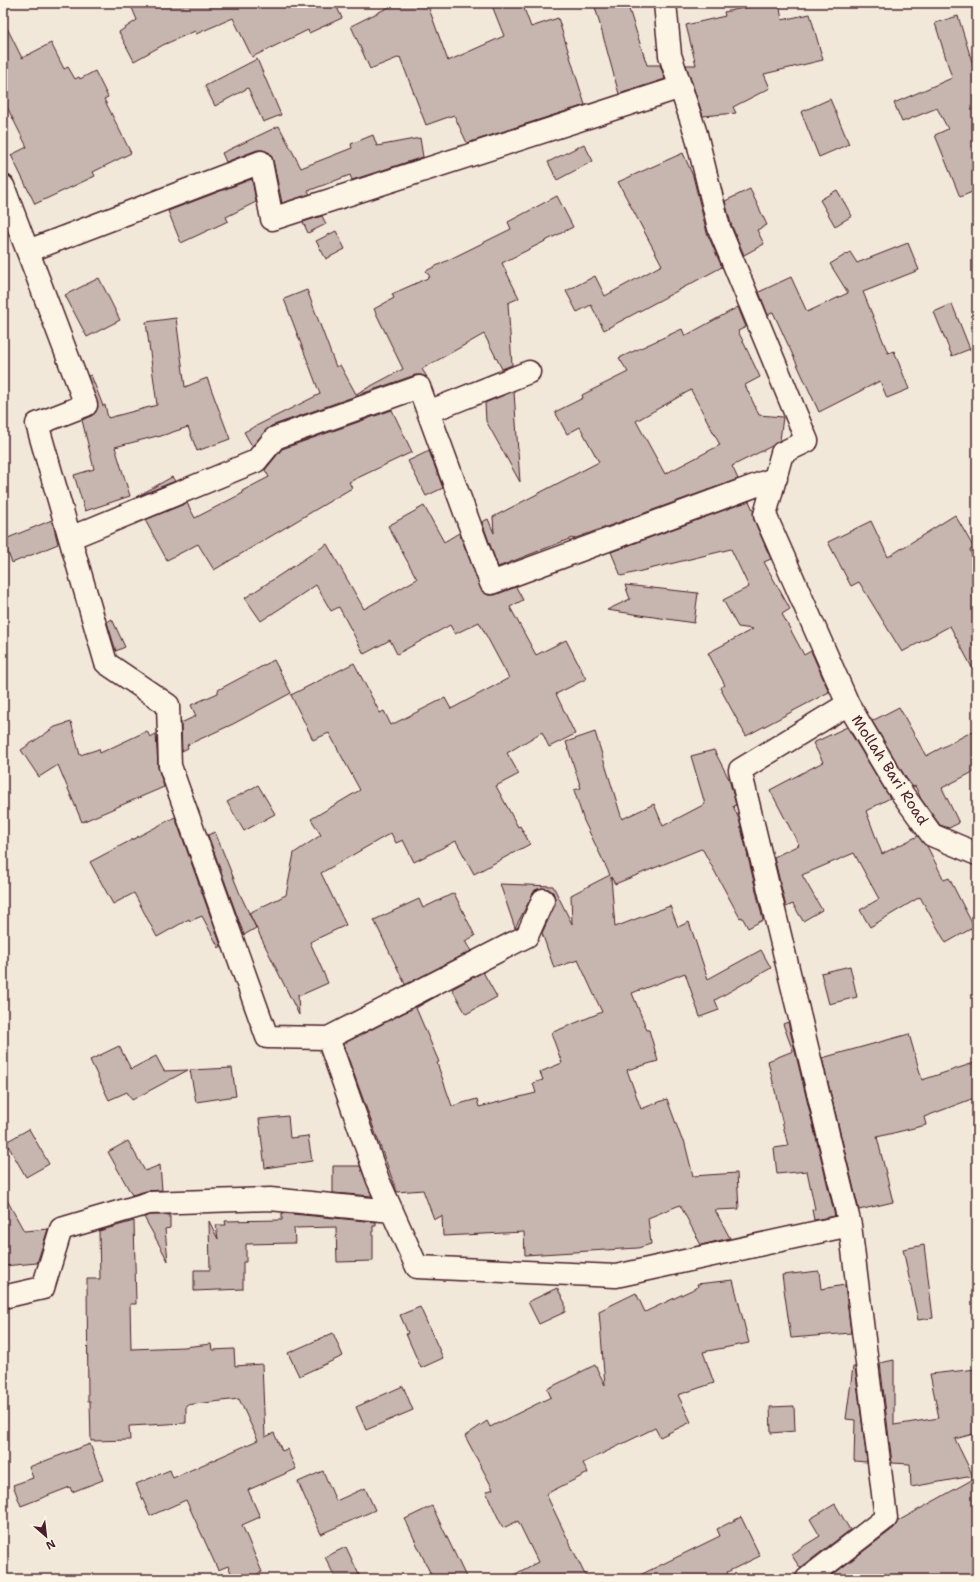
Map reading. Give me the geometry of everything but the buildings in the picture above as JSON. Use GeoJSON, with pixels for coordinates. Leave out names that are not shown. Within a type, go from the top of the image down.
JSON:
{"type":"FeatureCollection","features":[{"type":"Feature","properties":{"kind":"street"},"geometry":{"type":"LineString","coordinates":[[28,251],[261,162],[272,219],[681,86],[670,55],[665,3]]}},
{"type":"Feature","properties":{"kind":"street","name":"Mollah Bari Road"},"geometry":{"type":"LineString","coordinates":[[681,86],[696,134],[719,228],[807,441],[782,453],[765,515],[848,704],[896,785],[932,835],[977,854]]}},
{"type":"Feature","properties":{"kind":"street"},"geometry":{"type":"LineString","coordinates":[[3,186],[86,405],[37,424],[106,663],[168,705],[170,766],[267,1037],[328,1038],[527,936],[543,900]]}},
{"type":"Feature","properties":{"kind":"street"},"geometry":{"type":"LineString","coordinates":[[428,412],[529,372]]}},
{"type":"Feature","properties":{"kind":"street"},"geometry":{"type":"LineString","coordinates":[[70,538],[256,460],[275,438],[419,387],[491,584],[776,478]]}},
{"type":"Feature","properties":{"kind":"street"},"geometry":{"type":"LineString","coordinates":[[807,1579],[886,1518],[850,1225],[740,770],[848,704]]}},
{"type":"Feature","properties":{"kind":"street"},"geometry":{"type":"LineString","coordinates":[[328,1038],[378,1180],[417,1266],[616,1276],[850,1225]]}},
{"type":"Feature","properties":{"kind":"street"},"geometry":{"type":"LineString","coordinates":[[3,1297],[43,1288],[61,1229],[149,1203],[270,1199],[392,1211]]}}]}
